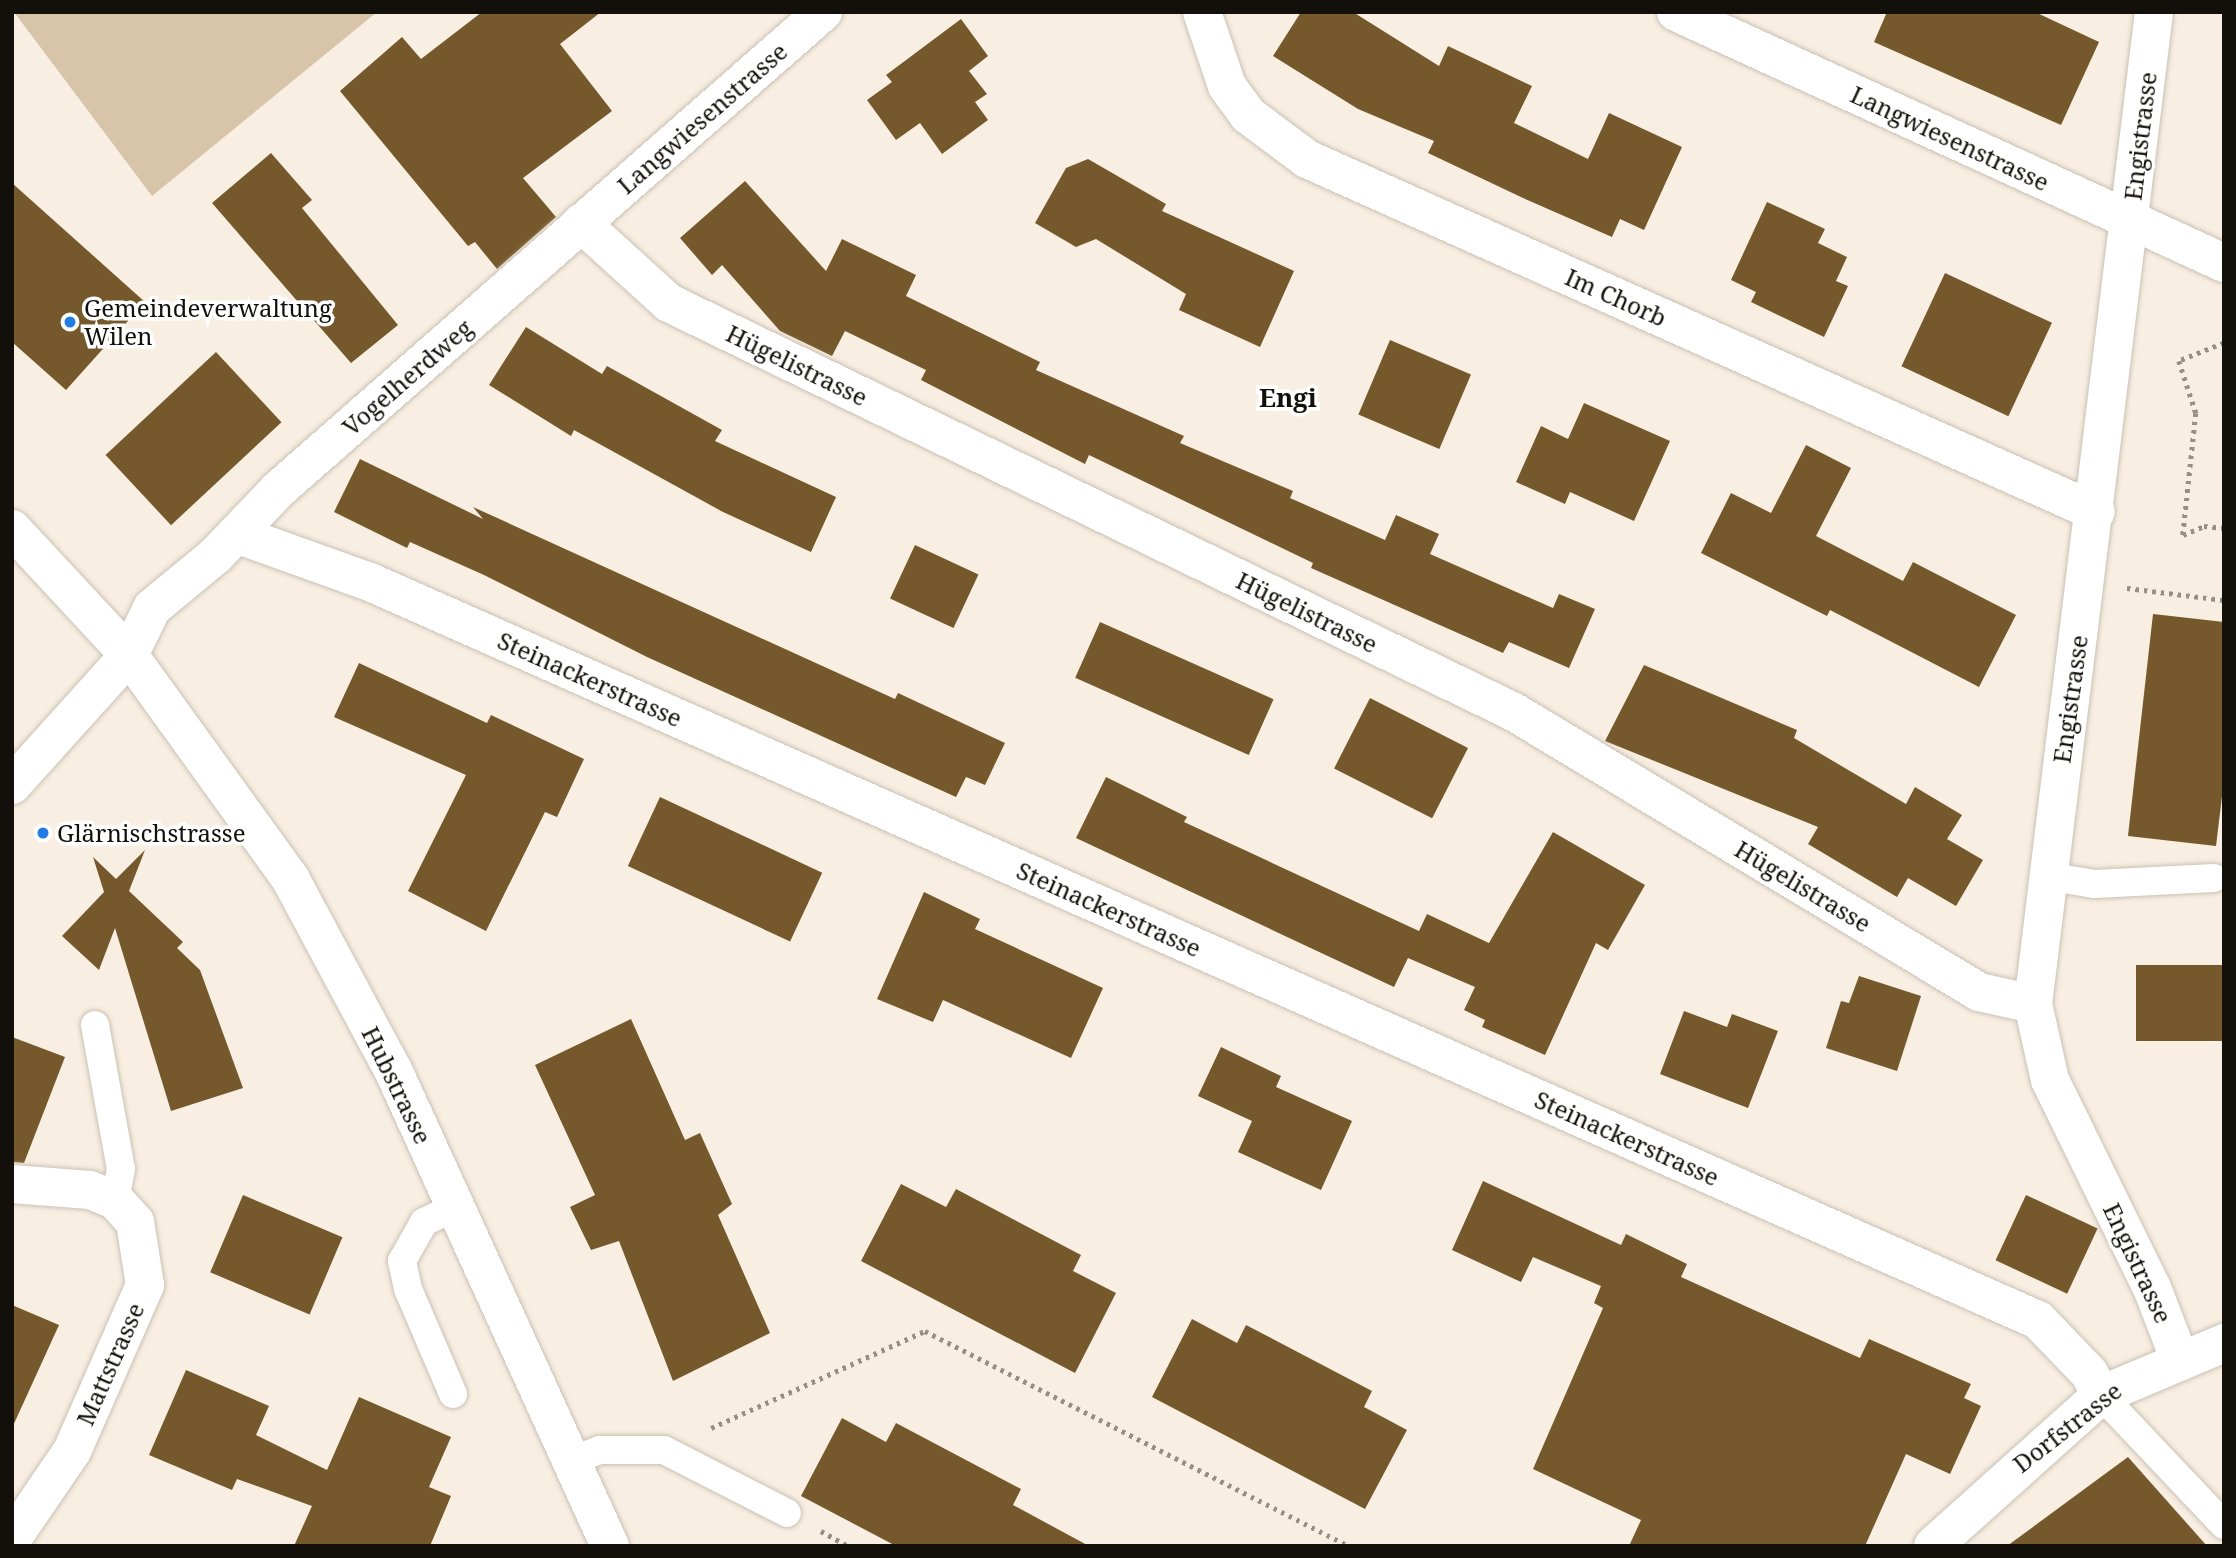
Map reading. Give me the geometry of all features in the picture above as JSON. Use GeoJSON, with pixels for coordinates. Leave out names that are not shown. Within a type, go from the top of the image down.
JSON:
{"type":"FeatureCollection","features":[{"type":"Feature","properties":{"kind":"street","name":"Langwiesenstrasse"},"geometry":{"type":"LineString","coordinates":[[581,223],[823,12]]}},
{"type":"Feature","properties":{"kind":"street","name":"Im Chorb"},"geometry":{"type":"LineString","coordinates":[[1202,12],[1227,86],[1248,115],[1307,159],[2096,512]]}},
{"type":"Feature","properties":{"kind":"street","name":"Langwiesenstrasse"},"geometry":{"type":"LineString","coordinates":[[1676,12],[2224,263]]}},
{"type":"Feature","properties":{"kind":"street","name":"Engistrasse"},"geometry":{"type":"LineString","coordinates":[[2154,12],[2096,512],[2046,876],[2033,1004],[2050,1080],[2152,1288],[2179,1358]]}},
{"type":"Feature","properties":{"kind":"street","name":"Vogelherdweg"},"geometry":{"type":"LineString","coordinates":[[236,534],[279,489],[581,223]]}},
{"type":"Feature","properties":{"kind":"street","name":"Hügelistrasse"},"geometry":{"type":"LineString","coordinates":[[581,223],[669,303],[1514,712],[1979,992],[2033,1004]]}},
{"type":"Feature","properties":{"kind":"street","name":"Hubstrasse"},"geometry":{"type":"LineString","coordinates":[[12,529],[130,655],[291,880],[394,1072],[610,1546]]}},
{"type":"Feature","properties":{"kind":"street"},"geometry":{"type":"LineString","coordinates":[[12,785],[130,655],[152,608],[236,534]]}},
{"type":"Feature","properties":{"kind":"street","name":"Steinackerstrasse"},"geometry":{"type":"LineString","coordinates":[[236,534],[370,582],[2038,1320],[2089,1373],[2101,1395]]}},
{"type":"Feature","properties":{"kind":"street"},"geometry":{"type":"LineString","coordinates":[[12,1184],[90,1190],[115,1200]]}},
{"type":"Feature","properties":{"kind":"street","name":"Mattstrasse"},"geometry":{"type":"LineString","coordinates":[[12,1539],[72,1451],[145,1284],[135,1222],[115,1200]]}},
{"type":"Feature","properties":{"kind":"street","name":"Dorfstrasse"},"geometry":{"type":"LineString","coordinates":[[1933,1546],[2101,1395],[2179,1358],[2224,1343]]}},
{"type":"Feature","properties":{"kind":"lane"},"geometry":{"type":"LineString","coordinates":[[2046,876],[2095,884],[2214,878]]}},
{"type":"Feature","properties":{"kind":"lane"},"geometry":{"type":"LineString","coordinates":[[95,1026],[121,1168],[115,1200]]}},
{"type":"Feature","properties":{"kind":"lane"},"geometry":{"type":"LineString","coordinates":[[453,1394],[408,1289],[402,1261],[424,1222],[455,1207]]}},
{"type":"Feature","properties":{"kind":"lane"},"geometry":{"type":"LineString","coordinates":[[2101,1395],[2224,1525]]}},
{"type":"Feature","properties":{"kind":"lane"},"geometry":{"type":"LineString","coordinates":[[571,1461],[600,1450],[664,1450],[787,1513]]}},
{"type":"Feature","properties":{"kind":"path"},"geometry":{"type":"LineString","coordinates":[[2224,343],[2179,361],[2196,413],[2183,535],[2204,526],[2224,528]]}},
{"type":"Feature","properties":{"kind":"path"},"geometry":{"type":"LineString","coordinates":[[2086,583],[2224,600]]}},
{"type":"Feature","properties":{"kind":"path"},"geometry":{"type":"LineString","coordinates":[[664,1450],[925,1331],[1349,1546]]}},
{"type":"Feature","properties":{"kind":"shaded area"},"geometry":{"type":"Polygon","coordinates":[[[14,12],[377,12],[152,196],[14,12]]]}},
{"type":"Feature","properties":{"kind":"building"},"geometry":{"type":"Polygon","coordinates":[[[482,12],[601,12],[560,44],[612,111],[523,178],[556,217],[497,269],[475,242],[468,246],[340,91],[402,37],[421,59],[482,12]]]}},
{"type":"Feature","properties":{"kind":"building"},"geometry":{"type":"Polygon","coordinates":[[[1301,12],[1353,12],[1439,66],[1448,46],[1532,86],[1514,123],[1588,159],[1609,113],[1682,147],[1644,230],[1620,219],[1612,237],[1523,198],[1428,153],[1434,141],[1358,109],[1273,56],[1301,12]]]}},
{"type":"Feature","properties":{"kind":"building"},"geometry":{"type":"Polygon","coordinates":[[[1887,12],[2035,12],[2099,42],[2061,125],[1874,42],[1887,12]]]}},
{"type":"Feature","properties":{"kind":"building"},"geometry":{"type":"Polygon","coordinates":[[[961,19],[988,56],[969,71],[987,94],[975,102],[988,120],[942,154],[920,123],[896,140],[867,100],[892,82],[886,75],[961,19]]]}},
{"type":"Feature","properties":{"kind":"building"},"geometry":{"type":"Polygon","coordinates":[[[271,153],[312,200],[302,208],[398,325],[351,363],[212,203],[271,153]]]}},
{"type":"Feature","properties":{"kind":"building"},"geometry":{"type":"Polygon","coordinates":[[[1088,159],[1166,204],[1162,211],[1294,271],[1260,347],[1179,310],[1186,294],[1096,239],[1076,247],[1035,223],[1066,168],[1088,159]]]}},
{"type":"Feature","properties":{"kind":"building"},"geometry":{"type":"Polygon","coordinates":[[[745,181],[826,271],[842,239],[916,275],[906,296],[1040,362],[1036,370],[1184,436],[1180,443],[1293,491],[1290,498],[1385,540],[1396,515],[1439,534],[1430,554],[1553,608],[1559,594],[1595,609],[1569,668],[1509,642],[1503,653],[1311,568],[1313,563],[1089,455],[1085,464],[921,380],[926,370],[845,331],[832,356],[780,331],[722,265],[712,275],[680,238],[745,181]]]}},
{"type":"Feature","properties":{"kind":"building","name":"Gemeindeverwaltung Wilen"},"geometry":{"type":"Polygon","coordinates":[[[12,183],[145,302],[66,390],[12,342],[12,183]]]}},
{"type":"Feature","properties":{"kind":"building"},"geometry":{"type":"Polygon","coordinates":[[[1767,202],[1825,229],[1818,243],[1847,257],[1836,281],[1848,286],[1824,337],[1751,302],[1756,292],[1731,280],[1767,202]]]}},
{"type":"Feature","properties":{"kind":"building"},"geometry":{"type":"Polygon","coordinates":[[[1945,273],[2052,323],[2008,416],[1901,366],[1945,273]]]}},
{"type":"Feature","properties":{"kind":"building"},"geometry":{"type":"Polygon","coordinates":[[[526,327],[602,374],[607,366],[722,430],[715,441],[836,497],[811,552],[723,512],[574,430],[571,436],[489,385],[526,327]]]}},
{"type":"Feature","properties":{"kind":"building"},"geometry":{"type":"Polygon","coordinates":[[[1390,340],[1471,374],[1439,449],[1358,415],[1390,340]]]}},
{"type":"Feature","properties":{"kind":"building"},"geometry":{"type":"Polygon","coordinates":[[[216,352],[281,422],[171,525],[106,455],[216,352]]]}},
{"type":"Feature","properties":{"kind":"building"},"geometry":{"type":"Polygon","coordinates":[[[1584,403],[1670,441],[1634,521],[1570,492],[1565,504],[1516,482],[1541,426],[1568,439],[1584,403]]]}},
{"type":"Feature","properties":{"kind":"building"},"geometry":{"type":"Polygon","coordinates":[[[1806,445],[1851,468],[1816,536],[1903,581],[1913,562],[2016,615],[1979,687],[1830,610],[1827,616],[1701,553],[1731,493],[1771,513],[1806,445]]]}},
{"type":"Feature","properties":{"kind":"building"},"geometry":{"type":"Polygon","coordinates":[[[360,459],[483,519],[473,507],[895,699],[898,693],[1005,743],[985,785],[966,777],[956,797],[647,657],[484,575],[410,542],[407,548],[334,512],[360,459]]]}},
{"type":"Feature","properties":{"kind":"building"},"geometry":{"type":"Polygon","coordinates":[[[915,545],[978,575],[954,628],[890,598],[915,545]]]}},
{"type":"Feature","properties":{"kind":"building"},"geometry":{"type":"Polygon","coordinates":[[[2153,614],[2224,622],[2224,780],[2216,846],[2128,836],[2153,614]]]}},
{"type":"Feature","properties":{"kind":"building"},"geometry":{"type":"Polygon","coordinates":[[[1100,622],[1274,699],[1249,755],[1075,678],[1100,622]]]}},
{"type":"Feature","properties":{"kind":"building"},"geometry":{"type":"Polygon","coordinates":[[[359,663],[487,723],[491,715],[584,759],[557,817],[545,812],[486,931],[408,891],[466,775],[334,717],[359,663]]]}},
{"type":"Feature","properties":{"kind":"building"},"geometry":{"type":"Polygon","coordinates":[[[1644,665],[1797,730],[1794,738],[1906,804],[1915,787],[1962,815],[1947,839],[1983,860],[1956,906],[1908,878],[1897,897],[1808,844],[1818,827],[1605,741],[1644,665]]]}},
{"type":"Feature","properties":{"kind":"building"},"geometry":{"type":"Polygon","coordinates":[[[1370,698],[1468,748],[1432,818],[1334,768],[1370,698]]]}},
{"type":"Feature","properties":{"kind":"building"},"geometry":{"type":"Polygon","coordinates":[[[1106,777],[1187,817],[1184,822],[1419,931],[1427,914],[1489,943],[1553,832],[1645,885],[1608,950],[1596,943],[1545,1055],[1482,1027],[1485,1020],[1464,1010],[1475,987],[1408,958],[1394,987],[1076,838],[1106,777]]]}},
{"type":"Feature","properties":{"kind":"building"},"geometry":{"type":"Polygon","coordinates":[[[660,797],[822,873],[790,942],[628,866],[660,797]]]}},
{"type":"Feature","properties":{"kind":"building"},"geometry":{"type":"Polygon","coordinates":[[[145,850],[129,891],[183,942],[177,948],[200,970],[243,1088],[171,1111],[115,928],[99,970],[62,936],[104,892],[93,857],[116,879],[145,850]]]}},
{"type":"Feature","properties":{"kind":"building"},"geometry":{"type":"Polygon","coordinates":[[[924,892],[980,919],[975,929],[1103,988],[1071,1058],[943,1000],[933,1022],[877,999],[924,892]]]}},
{"type":"Feature","properties":{"kind":"building"},"geometry":{"type":"Polygon","coordinates":[[[2136,965],[2224,965],[2224,1041],[2136,1041],[2136,965]]]}},
{"type":"Feature","properties":{"kind":"building"},"geometry":{"type":"Polygon","coordinates":[[[1859,976],[1921,996],[1897,1071],[1826,1048],[1841,1001],[1849,1003],[1859,976]]]}},
{"type":"Feature","properties":{"kind":"building"},"geometry":{"type":"Polygon","coordinates":[[[1684,1011],[1727,1027],[1732,1014],[1778,1031],[1748,1108],[1660,1074],[1684,1011]]]}},
{"type":"Feature","properties":{"kind":"building"},"geometry":{"type":"Polygon","coordinates":[[[631,1019],[685,1140],[700,1133],[732,1204],[718,1215],[770,1333],[673,1381],[619,1241],[591,1250],[570,1207],[595,1195],[535,1065],[631,1019]]]}},
{"type":"Feature","properties":{"kind":"building"},"geometry":{"type":"Polygon","coordinates":[[[12,1037],[65,1057],[24,1163],[12,1162],[12,1037]]]}},
{"type":"Feature","properties":{"kind":"building"},"geometry":{"type":"Polygon","coordinates":[[[1221,1047],[1281,1076],[1276,1087],[1352,1121],[1321,1190],[1238,1152],[1252,1121],[1198,1096],[1221,1047]]]}},
{"type":"Feature","properties":{"kind":"building"},"geometry":{"type":"Polygon","coordinates":[[[1483,1181],[1621,1245],[1626,1234],[1687,1264],[1681,1277],[1860,1358],[1869,1339],[1971,1384],[1964,1398],[1981,1406],[1950,1474],[1906,1454],[1865,1546],[1629,1546],[1641,1520],[1533,1469],[1603,1308],[1594,1303],[1601,1286],[1533,1257],[1521,1282],[1452,1250],[1483,1181]]]}},
{"type":"Feature","properties":{"kind":"building"},"geometry":{"type":"Polygon","coordinates":[[[901,1184],[946,1207],[956,1189],[1081,1255],[1073,1271],[1116,1293],[1075,1373],[861,1261],[901,1184]]]}},
{"type":"Feature","properties":{"kind":"building"},"geometry":{"type":"Polygon","coordinates":[[[243,1195],[342,1237],[310,1315],[210,1272],[243,1195]]]}},
{"type":"Feature","properties":{"kind":"building"},"geometry":{"type":"Polygon","coordinates":[[[2026,1195],[2098,1228],[2067,1294],[1996,1260],[2026,1195]]]}},
{"type":"Feature","properties":{"kind":"building"},"geometry":{"type":"Polygon","coordinates":[[[12,1305],[59,1325],[12,1428],[12,1305]]]}},
{"type":"Feature","properties":{"kind":"building"},"geometry":{"type":"Polygon","coordinates":[[[1192,1319],[1237,1343],[1246,1325],[1372,1391],[1364,1407],[1407,1430],[1365,1509],[1152,1397],[1192,1319]]]}},
{"type":"Feature","properties":{"kind":"building"},"geometry":{"type":"Polygon","coordinates":[[[186,1370],[269,1406],[256,1435],[327,1470],[359,1397],[451,1437],[429,1487],[451,1496],[430,1546],[294,1546],[312,1506],[237,1479],[232,1490],[149,1455],[186,1370]]]}},
{"type":"Feature","properties":{"kind":"building"},"geometry":{"type":"Polygon","coordinates":[[[842,1418],[886,1442],[896,1423],[1021,1489],[1013,1505],[1089,1546],[896,1546],[801,1496],[842,1418]]]}},
{"type":"Feature","properties":{"kind":"building"},"geometry":{"type":"Polygon","coordinates":[[[2128,1457],[2207,1546],[2007,1546],[2128,1457]]]}},
{"type":"Feature","properties":{"kind":"place","name":"Gemeindeverwaltung Wilen"},"geometry":{"type":"Point","coordinates":[70,322]}},
{"type":"Feature","properties":{"kind":"place","name":"Glärnischstrasse"},"geometry":{"type":"Point","coordinates":[43,833]}},
{"type":"Feature","properties":{"kind":"district","name":"Engi"},"geometry":{"type":"Point","coordinates":[1288,398]}}]}
